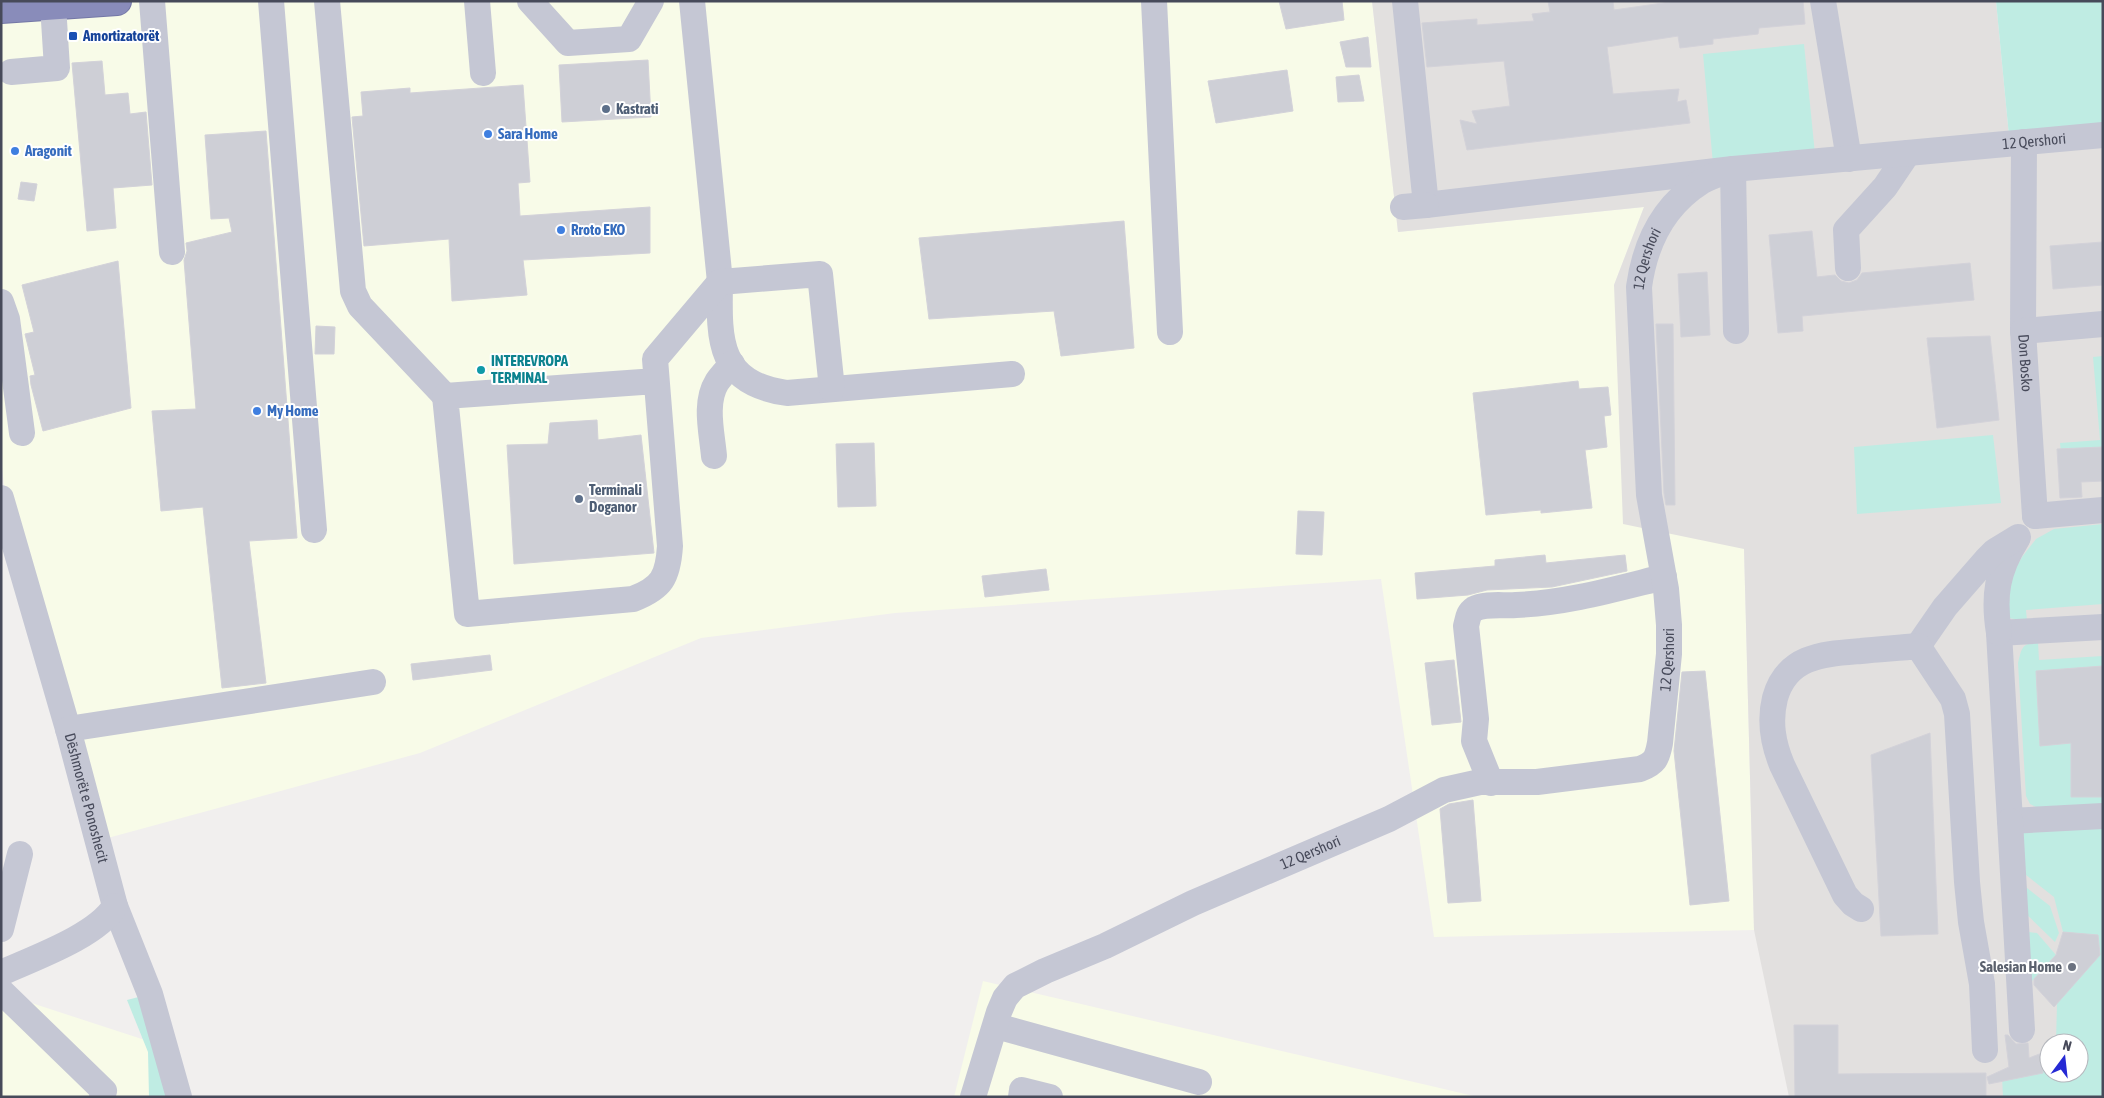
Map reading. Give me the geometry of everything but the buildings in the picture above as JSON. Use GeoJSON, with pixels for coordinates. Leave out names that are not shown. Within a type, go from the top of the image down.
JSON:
{"type":"FeatureCollection","features":[{"type":"Feature","properties":{"kind":"highway"},"geometry":{"type":"LineString","coordinates":[[1,9],[117,1]]}},
{"type":"Feature","properties":{"kind":"street"},"geometry":{"type":"LineString","coordinates":[[152,1],[172,252]]}},
{"type":"Feature","properties":{"kind":"street"},"geometry":{"type":"LineString","coordinates":[[271,1],[314,530]]}},
{"type":"Feature","properties":{"kind":"street"},"geometry":{"type":"LineString","coordinates":[[327,1],[353,291],[360,306],[445,396],[467,614],[624,600],[647,593],[658,585],[665,574],[670,546],[648,374],[720,282],[820,274],[832,389]]}},
{"type":"Feature","properties":{"kind":"street"},"geometry":{"type":"LineString","coordinates":[[478,1],[483,73]]}},
{"type":"Feature","properties":{"kind":"street"},"geometry":{"type":"LineString","coordinates":[[530,1],[568,43],[630,39],[651,1]]}},
{"type":"Feature","properties":{"kind":"street"},"geometry":{"type":"LineString","coordinates":[[692,1],[720,282],[719,327],[722,344],[732,364],[753,383],[770,391],[788,393],[1012,374]]}},
{"type":"Feature","properties":{"kind":"street"},"geometry":{"type":"LineString","coordinates":[[1154,1],[1170,332]]}},
{"type":"Feature","properties":{"kind":"street"},"geometry":{"type":"LineString","coordinates":[[1405,1],[1414,206],[1733,169],[1736,331]]}},
{"type":"Feature","properties":{"kind":"street"},"geometry":{"type":"LineString","coordinates":[[1823,1],[1849,159]]}},
{"type":"Feature","properties":{"kind":"street"},"geometry":{"type":"LineString","coordinates":[[10,72],[56,68],[52,5]]}},
{"type":"Feature","properties":{"kind":"street","name":"12 Qershori"},"geometry":{"type":"LineString","coordinates":[[973,1097],[1005,998],[1015,986],[1045,971],[1104,946],[1193,903],[1389,819],[1444,790],[1480,782],[1537,782],[1640,769],[1652,764],[1658,754],[1660,743],[1669,654],[1669,625],[1664,577],[1649,495],[1639,287],[1642,263],[1651,238],[1663,216],[1680,198],[1702,181],[1733,169],[2103,135]]}},
{"type":"Feature","properties":{"kind":"street","name":"Don Bosko"},"geometry":{"type":"LineString","coordinates":[[2024,142],[2022,331],[2035,516]]}},
{"type":"Feature","properties":{"kind":"street"},"geometry":{"type":"LineString","coordinates":[[1848,268],[1846,230],[1885,187],[1908,153]]}},
{"type":"Feature","properties":{"kind":"street"},"geometry":{"type":"LineString","coordinates":[[1,302],[7,319],[22,433]]}},
{"type":"Feature","properties":{"kind":"street"},"geometry":{"type":"LineString","coordinates":[[2022,331],[2103,324]]}},
{"type":"Feature","properties":{"kind":"street"},"geometry":{"type":"LineString","coordinates":[[714,456],[710,406],[712,392],[717,381],[732,364]]}},
{"type":"Feature","properties":{"kind":"street"},"geometry":{"type":"LineString","coordinates":[[445,396],[648,374]]}},
{"type":"Feature","properties":{"kind":"street","name":"Dëshmorët e Ponoshecit"},"geometry":{"type":"LineString","coordinates":[[1,498],[68,728],[115,906],[150,994],[179,1097]]}},
{"type":"Feature","properties":{"kind":"street"},"geometry":{"type":"LineString","coordinates":[[2022,1030],[1999,633],[1995,610],[1998,583],[2008,553],[2035,516],[2103,510]]}},
{"type":"Feature","properties":{"kind":"street"},"geometry":{"type":"LineString","coordinates":[[1861,909],[1853,904],[1846,895],[1775,747],[1772,708],[1784,677],[1795,666],[1811,658],[1830,654],[1918,646],[1945,608],[1986,560],[1995,551],[2018,537]]}},
{"type":"Feature","properties":{"kind":"street"},"geometry":{"type":"LineString","coordinates":[[1491,783],[1474,741],[1476,719],[1466,626],[1469,614],[1475,608],[1546,604],[1597,594],[1664,577]]}},
{"type":"Feature","properties":{"kind":"street"},"geometry":{"type":"LineString","coordinates":[[1999,633],[2103,627]]}},
{"type":"Feature","properties":{"kind":"street"},"geometry":{"type":"LineString","coordinates":[[1918,646],[1953,699],[1957,714],[1966,882],[1982,984],[1985,1050]]}},
{"type":"Feature","properties":{"kind":"street"},"geometry":{"type":"LineString","coordinates":[[68,728],[373,682]]}},
{"type":"Feature","properties":{"kind":"street"},"geometry":{"type":"LineString","coordinates":[[2010,821],[2103,816]]}},
{"type":"Feature","properties":{"kind":"street"},"geometry":{"type":"LineString","coordinates":[[1,929],[20,854]]}},
{"type":"Feature","properties":{"kind":"street"},"geometry":{"type":"LineString","coordinates":[[1,973],[98,925],[110,914],[115,906]]}},
{"type":"Feature","properties":{"kind":"street"},"geometry":{"type":"LineString","coordinates":[[1,991],[104,1092],[102,1097]]}},
{"type":"Feature","properties":{"kind":"street"},"geometry":{"type":"LineString","coordinates":[[996,1026],[1199,1082]]}},
{"type":"Feature","properties":{"kind":"street"},"geometry":{"type":"LineString","coordinates":[[1021,1097],[1022,1090],[1050,1097]]}},
{"type":"Feature","properties":{"kind":"shaded area"},"geometry":{"type":"Polygon","coordinates":[[[1,1],[1372,1],[1398,232],[1644,207],[1614,285],[1744,549],[1754,930],[1434,937],[1381,579],[895,613],[701,638],[420,753],[104,839],[6,503],[1,458],[1,1]]]}},
{"type":"Feature","properties":{"kind":"shaded area"},"geometry":{"type":"Polygon","coordinates":[[[1372,1],[1829,1],[1846,157],[2103,133],[2103,1097],[1789,1097],[1754,930],[1744,549],[1623,524],[1614,285],[1644,207],[1398,232],[1372,1]]]}},
{"type":"Feature","properties":{"kind":"shaded area"},"geometry":{"type":"Polygon","coordinates":[[[1836,1],[1996,1],[2009,136],[1850,151],[1836,1]]]}},
{"type":"Feature","properties":{"kind":"shaded area"},"geometry":{"type":"Polygon","coordinates":[[[983,981],[1478,1097],[954,1097],[983,981]]]}},
{"type":"Feature","properties":{"kind":"shaded area"},"geometry":{"type":"Polygon","coordinates":[[[1,993],[151,1042],[151,1097],[1,1097],[1,993]]]}},
{"type":"Feature","properties":{"kind":"green space"},"geometry":{"type":"Polygon","coordinates":[[[1996,1],[2103,1],[2103,129],[2009,136],[1996,1]]]}},
{"type":"Feature","properties":{"kind":"green space"},"geometry":{"type":"Polygon","coordinates":[[[1804,44],[1815,154],[1713,164],[1703,54],[1804,44]]]}},
{"type":"Feature","properties":{"kind":"green space"},"geometry":{"type":"Polygon","coordinates":[[[2103,356],[2103,471],[2064,482],[2060,443],[2100,440],[2093,357],[2103,356]]]}},
{"type":"Feature","properties":{"kind":"green space"},"geometry":{"type":"Polygon","coordinates":[[[1993,435],[2001,503],[1857,514],[1854,447],[1993,435]]]}},
{"type":"Feature","properties":{"kind":"green space"},"geometry":{"type":"Polygon","coordinates":[[[2103,524],[2103,604],[2026,610],[2027,621],[2008,618],[2011,577],[2022,557],[2036,539],[2054,529],[2103,524]]]}},
{"type":"Feature","properties":{"kind":"green space"},"geometry":{"type":"Polygon","coordinates":[[[2038,642],[2039,660],[2103,656],[2103,666],[2036,671],[2040,746],[2071,743],[2071,797],[2103,797],[2103,809],[2042,810],[2030,804],[2026,796],[2018,663],[2023,648],[2028,644],[2038,642]]]}},
{"type":"Feature","properties":{"kind":"green space"},"geometry":{"type":"Polygon","coordinates":[[[2103,822],[2103,1097],[2003,1097],[2002,1076],[2039,1073],[2039,1083],[2089,1083],[2089,1033],[2056,1033],[2057,1003],[2100,955],[2098,935],[2063,932],[2054,897],[2016,867],[2015,826],[2103,822]]]}},
{"type":"Feature","properties":{"kind":"green space"},"geometry":{"type":"Polygon","coordinates":[[[2018,881],[2050,906],[2059,933],[2055,942],[2019,907],[2018,881]]]}},
{"type":"Feature","properties":{"kind":"green space"},"geometry":{"type":"Polygon","coordinates":[[[2029,932],[2037,933],[2056,955],[2031,982],[2029,932]]]}},
{"type":"Feature","properties":{"kind":"green space"},"geometry":{"type":"Polygon","coordinates":[[[150,994],[179,1097],[149,1097],[148,1052],[127,1000],[150,994]]]}},
{"type":"Feature","properties":{"kind":"place","name":"Amortizatorët"},"geometry":{"type":"Point","coordinates":[73,36]}},
{"type":"Feature","properties":{"kind":"place","name":"Kastrati"},"geometry":{"type":"Point","coordinates":[606,109]}},
{"type":"Feature","properties":{"kind":"place","name":"Sara Home"},"geometry":{"type":"Point","coordinates":[488,134]}},
{"type":"Feature","properties":{"kind":"place","name":"Aragonit"},"geometry":{"type":"Point","coordinates":[15,151]}},
{"type":"Feature","properties":{"kind":"place","name":"Rroto EKO"},"geometry":{"type":"Point","coordinates":[561,230]}},
{"type":"Feature","properties":{"kind":"place","name":"INTEREVROPA TERMINAL"},"geometry":{"type":"Point","coordinates":[481,370]}},
{"type":"Feature","properties":{"kind":"place","name":"My Home"},"geometry":{"type":"Point","coordinates":[257,411]}},
{"type":"Feature","properties":{"kind":"place","name":"Terminali Doganor"},"geometry":{"type":"Point","coordinates":[579,499]}},
{"type":"Feature","properties":{"kind":"place","name":"Salesian Home"},"geometry":{"type":"Point","coordinates":[2072,967]}}]}
